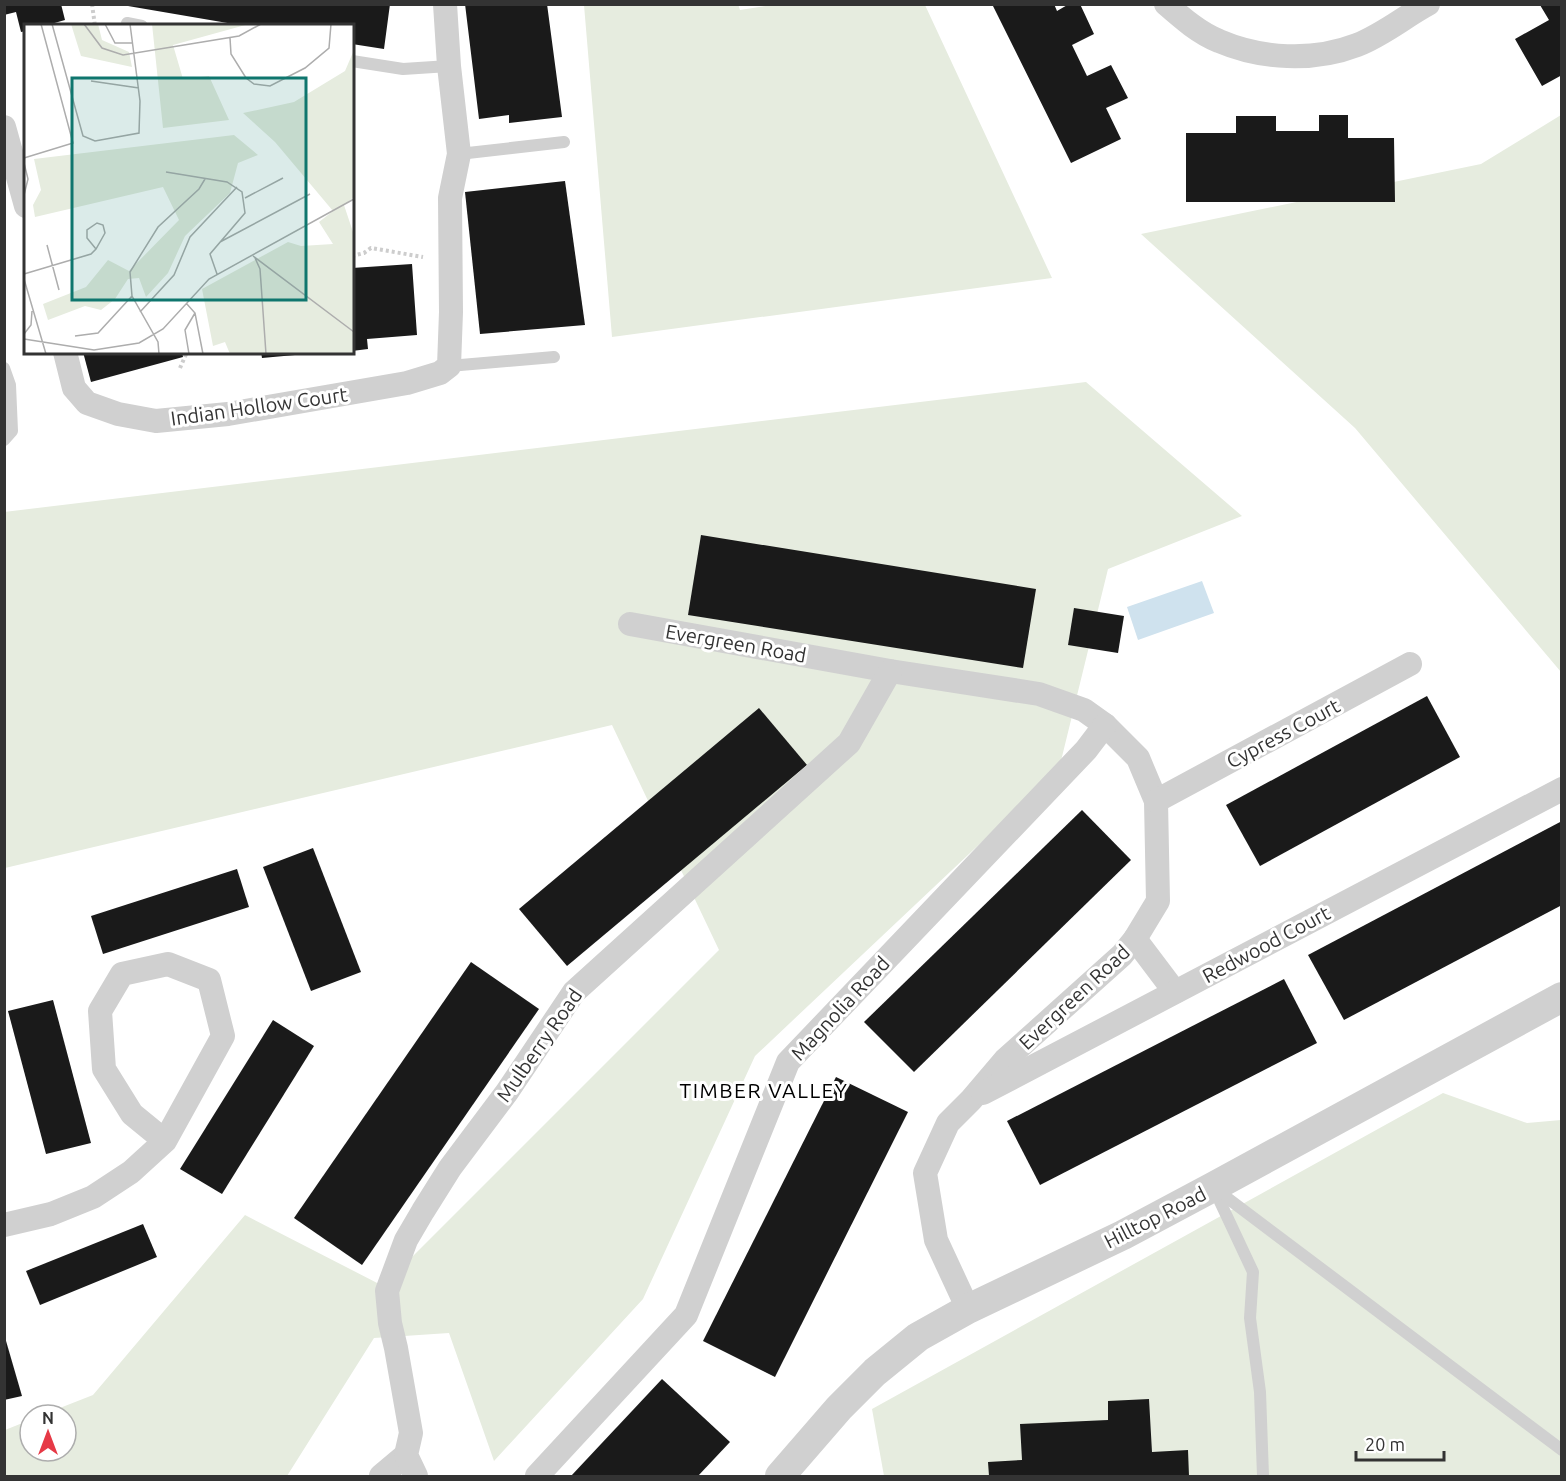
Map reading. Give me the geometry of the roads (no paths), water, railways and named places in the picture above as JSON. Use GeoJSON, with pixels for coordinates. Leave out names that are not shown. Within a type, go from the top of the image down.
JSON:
{"type":"FeatureCollection","features":[{"type":"Feature","properties":{"kind":"street"},"geometry":{"type":"LineString","coordinates":[[445,4],[459,154],[450,198],[449,366]]}},
{"type":"Feature","properties":{"kind":"street"},"geometry":{"type":"LineString","coordinates":[[1166,4],[1185,21],[1218,41],[1257,53],[1292,57],[1323,54],[1356,45],[1393,27],[1428,4]]}},
{"type":"Feature","properties":{"kind":"street"},"geometry":{"type":"LineString","coordinates":[[4,127],[24,199]]}},
{"type":"Feature","properties":{"kind":"street","name":"Indian Hollow Court"},"geometry":{"type":"LineString","coordinates":[[66,354],[74,388],[87,403],[118,414],[156,421],[228,414],[407,382],[440,373],[449,366]]}},
{"type":"Feature","properties":{"kind":"street","name":"Evergreen Road"},"geometry":{"type":"LineString","coordinates":[[630,624],[890,671],[1039,694],[1084,710],[1105,725],[1138,758],[1156,801],[1158,901],[1135,939],[1122,955],[1005,1060],[948,1123],[925,1173],[936,1240],[968,1309]]}},
{"type":"Feature","properties":{"kind":"street","name":"Cypress Court"},"geometry":{"type":"LineString","coordinates":[[1156,801],[1410,664]]}},
{"type":"Feature","properties":{"kind":"street","name":"Mulberry Road"},"geometry":{"type":"LineString","coordinates":[[406,1455],[411,1433],[390,1323],[387,1291],[406,1240],[423,1210],[450,1168],[507,1092],[574,992],[849,743],[890,671]]}},
{"type":"Feature","properties":{"kind":"street","name":"Magnolia Road"},"geometry":{"type":"LineString","coordinates":[[537,1476],[686,1315],[788,1062],[1086,750],[1105,725]]}},
{"type":"Feature","properties":{"kind":"street","name":"Redwood Court"},"geometry":{"type":"LineString","coordinates":[[971,1100],[1562,789]]}},
{"type":"Feature","properties":{"kind":"street"},"geometry":{"type":"LineString","coordinates":[[1135,939],[1175,992]]}},
{"type":"Feature","properties":{"kind":"street"},"geometry":{"type":"LineString","coordinates":[[4,1225],[51,1215],[93,1197],[131,1172],[165,1141],[223,1036],[209,980],[168,964],[122,974],[100,1011],[104,1069],[132,1114],[165,1141]]}},
{"type":"Feature","properties":{"kind":"street","name":"Hilltop Road"},"geometry":{"type":"LineString","coordinates":[[780,1476],[839,1408],[875,1372],[918,1337],[968,1309],[1123,1234],[1213,1187],[1562,997]]}},
{"type":"Feature","properties":{"kind":"street"},"geometry":{"type":"LineString","coordinates":[[381,1476],[406,1455],[416,1476]]}},
{"type":"Feature","properties":{"kind":"lane"},"geometry":{"type":"LineString","coordinates":[[127,23],[132,24]]}},
{"type":"Feature","properties":{"kind":"lane"},"geometry":{"type":"LineString","coordinates":[[354,61],[403,69],[449,66]]}},
{"type":"Feature","properties":{"kind":"lane"},"geometry":{"type":"LineString","coordinates":[[459,154],[564,142]]}},
{"type":"Feature","properties":{"kind":"lane","name":"Indian Hollow Court"},"geometry":{"type":"LineString","coordinates":[[449,366],[554,357]]}},
{"type":"Feature","properties":{"kind":"lane"},"geometry":{"type":"LineString","coordinates":[[4,368],[10,386],[12,431],[4,440]]}},
{"type":"Feature","properties":{"kind":"lane"},"geometry":{"type":"LineString","coordinates":[[1213,1187],[1562,1450]]}},
{"type":"Feature","properties":{"kind":"lane"},"geometry":{"type":"LineString","coordinates":[[1213,1187],[1253,1272],[1250,1318],[1260,1392],[1263,1476]]}},
{"type":"Feature","properties":{"kind":"water"},"geometry":{"type":"Polygon","coordinates":[[[1202,581],[1214,613],[1138,640],[1127,607],[1202,581]]]}},
{"type":"Feature","properties":{"kind":"district","name":"TIMBER VALLEY"},"geometry":{"type":"Point","coordinates":[764,1090]}}]}
